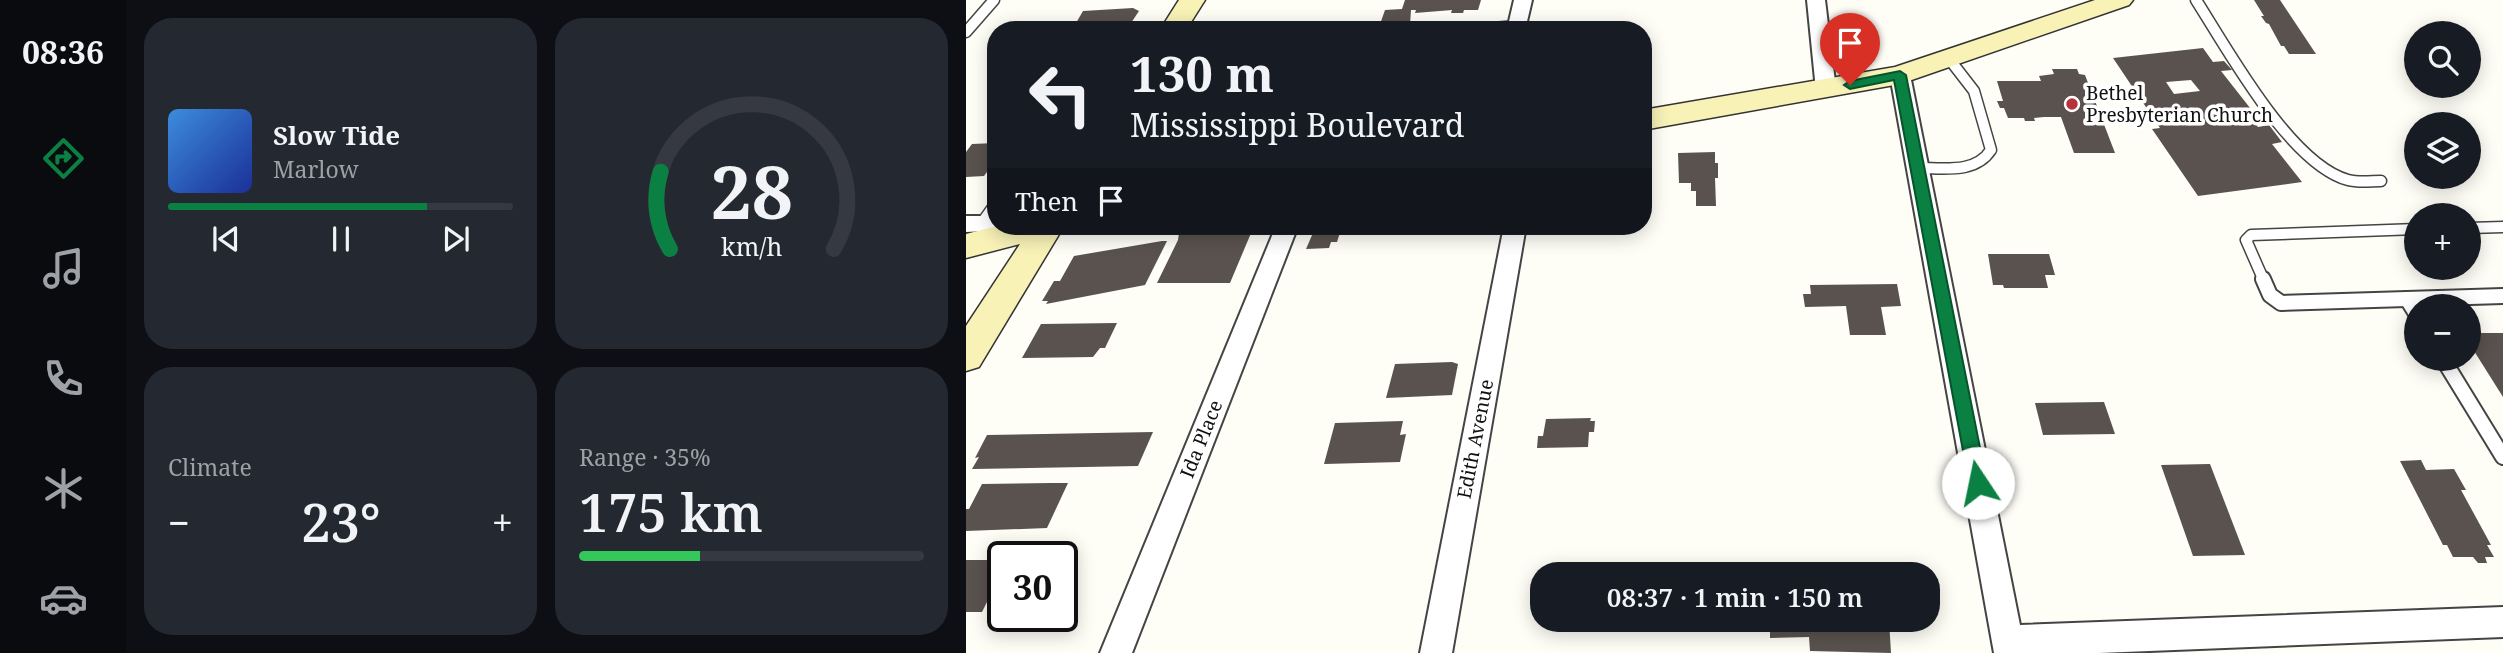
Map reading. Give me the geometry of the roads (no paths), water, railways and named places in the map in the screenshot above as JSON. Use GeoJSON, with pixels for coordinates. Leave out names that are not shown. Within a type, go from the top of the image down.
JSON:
{"type":"FeatureCollection","features":[{"type":"Feature","properties":{"kind":"main road"},"geometry":{"type":"LineString","coordinates":[[1179,21],[1192,0]]}},
{"type":"Feature","properties":{"kind":"main road"},"geometry":{"type":"LineString","coordinates":[[1652,119],[1900,75],[1951,60],[2120,0]]}},
{"type":"Feature","properties":{"kind":"main road"},"geometry":{"type":"LineString","coordinates":[[966,356],[1042,235]]}},
{"type":"Feature","properties":{"kind":"street"},"geometry":{"type":"LineString","coordinates":[[1518,21],[1523,0]]}},
{"type":"Feature","properties":{"kind":"street"},"geometry":{"type":"LineString","coordinates":[[1816,0],[1826,90]]}},
{"type":"Feature","properties":{"kind":"street"},"geometry":{"type":"LineString","coordinates":[[1900,75],[2009,647],[2503,622]]}},
{"type":"Feature","properties":{"kind":"street","name":"Ida Place"},"geometry":{"type":"LineString","coordinates":[[1116,653],[1283,235]]}},
{"type":"Feature","properties":{"kind":"street","name":"Edith Avenue"},"geometry":{"type":"LineString","coordinates":[[1436,653],[1514,235]]}},
{"type":"Feature","properties":{"kind":"lane"},"geometry":{"type":"LineString","coordinates":[[966,32],[994,0]]}},
{"type":"Feature","properties":{"kind":"lane"},"geometry":{"type":"LineString","coordinates":[[2196,0],[2269,111],[2313,162],[2346,180],[2381,181]]}},
{"type":"Feature","properties":{"kind":"lane"},"geometry":{"type":"LineString","coordinates":[[1918,168],[1975,166],[1987,160],[1991,150],[1975,90],[1967,75],[1951,60]]}},
{"type":"Feature","properties":{"kind":"lane"},"geometry":{"type":"LineString","coordinates":[[2481,228],[2503,227]]}},
{"type":"Feature","properties":{"kind":"lane"},"geometry":{"type":"LineString","coordinates":[[2404,229],[2251,235],[2246,240],[2270,295],[2281,303],[2404,299]]}},
{"type":"Feature","properties":{"kind":"lane"},"geometry":{"type":"LineString","coordinates":[[2481,297],[2503,296]]}},
{"type":"Feature","properties":{"kind":"lane"},"geometry":{"type":"LineString","coordinates":[[2451,371],[2503,457]]}},
{"type":"Feature","properties":{"kind":"place","name":"Bethel Presbyterian Church"},"geometry":{"type":"Point","coordinates":[2072,104]}}]}
